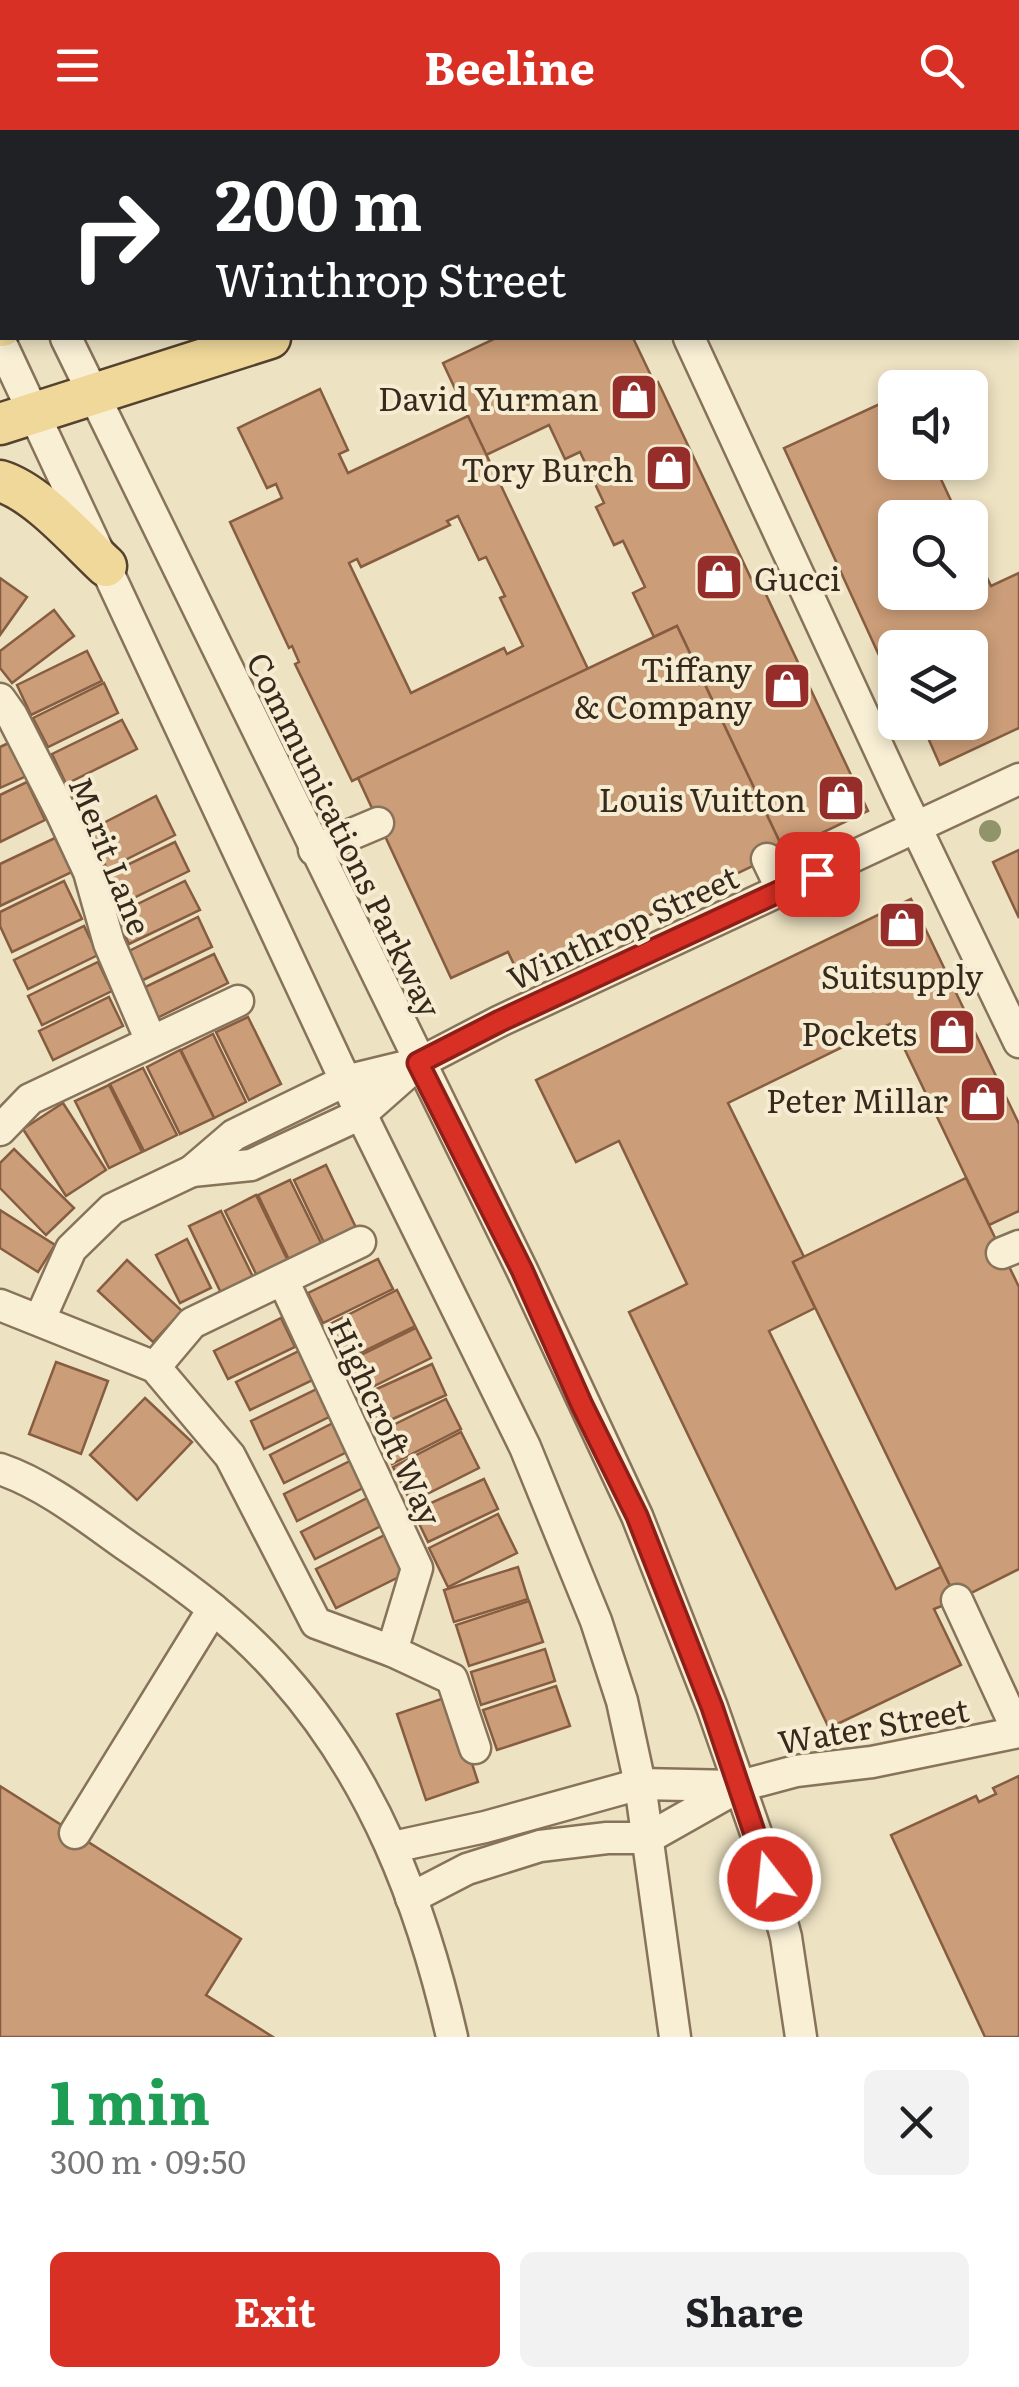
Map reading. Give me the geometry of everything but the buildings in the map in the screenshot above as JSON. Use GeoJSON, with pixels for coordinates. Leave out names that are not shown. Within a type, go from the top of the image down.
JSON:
{"type":"FeatureCollection","features":[{"type":"Feature","properties":{"kind":"main road"},"geometry":{"type":"LineString","coordinates":[[17,418],[264,340]]}},
{"type":"Feature","properties":{"kind":"main road"},"geometry":{"type":"LineString","coordinates":[[0,481],[48,512],[106,566]]}},
{"type":"Feature","properties":{"kind":"street"},"geometry":{"type":"LineString","coordinates":[[0,340],[17,418],[106,566],[360,1114],[525,1447],[596,1621],[622,1700],[640,1784],[675,2037]]}},
{"type":"Feature","properties":{"kind":"street","name":"Communications Parkway"},"geometry":{"type":"LineString","coordinates":[[67,340],[522,1270],[637,1516],[762,1850],[786,1937],[801,2037]]}},
{"type":"Feature","properties":{"kind":"street"},"geometry":{"type":"LineString","coordinates":[[690,340],[1019,1042]]}},
{"type":"Feature","properties":{"kind":"street","name":"Merit Lane"},"geometry":{"type":"LineString","coordinates":[[0,699],[88,872],[109,943],[150,1041]]}},
{"type":"Feature","properties":{"kind":"street","name":"Winthrop Street"},"geometry":{"type":"LineString","coordinates":[[192,1171],[234,1136],[346,1081],[418,1063],[1019,779]]}},
{"type":"Feature","properties":{"kind":"street"},"geometry":{"type":"LineString","coordinates":[[314,850],[378,823]]}},
{"type":"Feature","properties":{"kind":"street"},"geometry":{"type":"LineString","coordinates":[[767,860],[782,890]]}},
{"type":"Feature","properties":{"kind":"street"},"geometry":{"type":"LineString","coordinates":[[0,1130],[30,1099],[238,1001]]}},
{"type":"Feature","properties":{"kind":"street","name":"Winthrop Street"},"geometry":{"type":"LineString","coordinates":[[192,1171],[251,1165],[360,1114],[418,1063]]}},
{"type":"Feature","properties":{"kind":"street"},"geometry":{"type":"LineString","coordinates":[[40,1319],[71,1249],[112,1209],[192,1171]]}},
{"type":"Feature","properties":{"kind":"street"},"geometry":{"type":"LineString","coordinates":[[155,1367],[192,1323],[360,1242]]}},
{"type":"Feature","properties":{"kind":"street","name":"Highcroft Way"},"geometry":{"type":"LineString","coordinates":[[283,1280],[417,1568],[392,1652]]}},
{"type":"Feature","properties":{"kind":"street"},"geometry":{"type":"LineString","coordinates":[[0,1305],[155,1367],[230,1456],[316,1623],[452,1679],[475,1748]]}},
{"type":"Feature","properties":{"kind":"street"},"geometry":{"type":"LineString","coordinates":[[4,1478],[72,1508],[196,1593],[282,1674],[356,1774],[393,1848],[436,1967],[452,2037]]}},
{"type":"Feature","properties":{"kind":"street"},"geometry":{"type":"LineString","coordinates":[[957,1600],[1018,1732]]}},
{"type":"Feature","properties":{"kind":"street"},"geometry":{"type":"LineString","coordinates":[[75,1833],[214,1610]]}},
{"type":"Feature","properties":{"kind":"street","name":"Water Street"},"geometry":{"type":"LineString","coordinates":[[648,1838],[740,1786],[796,1771],[872,1762],[1018,1732]]}},
{"type":"Feature","properties":{"kind":"street","name":"Water Street"},"geometry":{"type":"LineString","coordinates":[[393,1848],[640,1784],[740,1786]]}},
{"type":"Feature","properties":{"kind":"street"},"geometry":{"type":"LineString","coordinates":[[412,1898],[467,1869],[540,1846],[607,1838],[648,1838]]}},
{"type":"Feature","properties":{"kind":"place","name":"David Yurman"},"geometry":{"type":"Point","coordinates":[634,397]}},
{"type":"Feature","properties":{"kind":"place","name":"Tory Burch"},"geometry":{"type":"Point","coordinates":[669,468]}},
{"type":"Feature","properties":{"kind":"place","name":"Gucci"},"geometry":{"type":"Point","coordinates":[719,577]}},
{"type":"Feature","properties":{"kind":"place","name":"Tiffany & Company"},"geometry":{"type":"Point","coordinates":[787,686]}},
{"type":"Feature","properties":{"kind":"place","name":"Louis Vuitton"},"geometry":{"type":"Point","coordinates":[841,798]}},
{"type":"Feature","properties":{"kind":"place","name":"Suitsupply"},"geometry":{"type":"Point","coordinates":[902,925]}},
{"type":"Feature","properties":{"kind":"place","name":"Pockets"},"geometry":{"type":"Point","coordinates":[952,1032]}},
{"type":"Feature","properties":{"kind":"place","name":"Peter Millar"},"geometry":{"type":"Point","coordinates":[983,1099]}},
{"type":"Feature","properties":{"kind":"route"},"geometry":{"type":"LineString","coordinates":[[770,1879],[712,1707],[637,1516],[522,1270],[418,1063],[817,874]]}}]}
